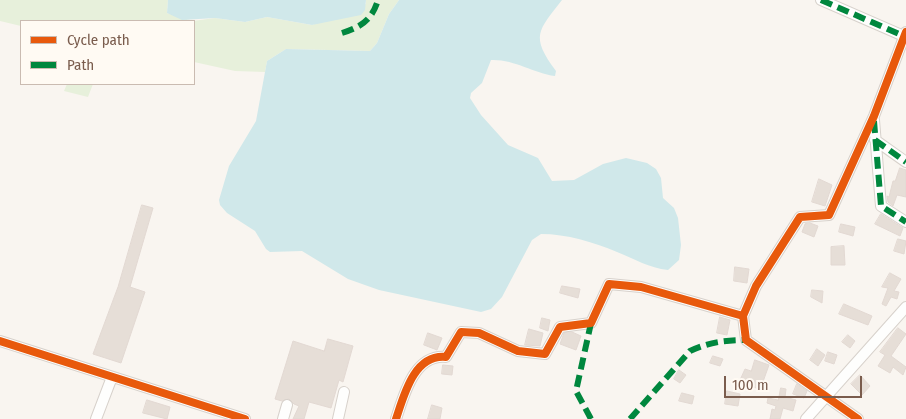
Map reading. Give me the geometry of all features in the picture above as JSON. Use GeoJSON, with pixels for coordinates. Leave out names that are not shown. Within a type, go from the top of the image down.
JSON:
{"type":"FeatureCollection","features":[{"type":"Feature","properties":{"kind":"street"},"geometry":{"type":"LineString","coordinates":[[821,0],[905,35],[874,116],[830,214],[800,216],[756,286],[743,316],[746,340],[858,419]]}},
{"type":"Feature","properties":{"kind":"street"},"geometry":{"type":"LineString","coordinates":[[874,116],[881,206],[906,222]]}},
{"type":"Feature","properties":{"kind":"street"},"geometry":{"type":"LineString","coordinates":[[875,140],[906,162]]}},
{"type":"Feature","properties":{"kind":"street"},"geometry":{"type":"LineString","coordinates":[[396,419],[414,374],[436,356],[446,357],[461,332],[479,333],[518,351],[545,354],[560,327],[591,324],[609,284],[641,287],[743,316]]}},
{"type":"Feature","properties":{"kind":"street"},"geometry":{"type":"LineString","coordinates":[[806,419],[906,307]]}},
{"type":"Feature","properties":{"kind":"street"},"geometry":{"type":"LineString","coordinates":[[0,341],[245,419]]}},
{"type":"Feature","properties":{"kind":"street"},"geometry":{"type":"LineString","coordinates":[[96,419],[112,377]]}},
{"type":"Feature","properties":{"kind":"street"},"geometry":{"type":"LineString","coordinates":[[338,419],[344,392]]}},
{"type":"Feature","properties":{"kind":"street"},"geometry":{"type":"LineString","coordinates":[[283,419],[287,405]]}},
{"type":"Feature","properties":{"kind":"green space"},"geometry":{"type":"Polygon","coordinates":[[[0,0],[168,0],[167,13],[190,20],[20,20],[20,26],[0,21],[0,0]]]}},
{"type":"Feature","properties":{"kind":"green space"},"geometry":{"type":"Polygon","coordinates":[[[366,0],[399,0],[389,14],[377,43],[370,51],[286,49],[267,61],[265,72],[235,71],[195,62],[195,21],[215,18],[245,22],[267,17],[312,25],[366,4],[366,0]]]}},
{"type":"Feature","properties":{"kind":"green space"},"geometry":{"type":"Polygon","coordinates":[[[67,85],[93,85],[88,97],[64,91],[67,85]]]}},
{"type":"Feature","properties":{"kind":"water"},"geometry":{"type":"Polygon","coordinates":[[[168,0],[366,0],[365,10],[361,15],[312,25],[267,17],[245,22],[215,18],[182,20],[167,13],[168,0]]]}},
{"type":"Feature","properties":{"kind":"water"},"geometry":{"type":"Polygon","coordinates":[[[399,0],[562,0],[547,19],[540,34],[543,50],[556,71],[555,76],[508,62],[491,60],[482,83],[471,93],[470,98],[481,115],[508,145],[538,158],[552,181],[574,180],[603,164],[626,158],[647,163],[656,169],[661,178],[663,198],[674,208],[678,218],[681,245],[679,260],[668,270],[661,269],[589,242],[560,235],[541,234],[532,240],[502,297],[491,309],[481,312],[379,290],[348,279],[302,251],[270,252],[266,249],[255,231],[227,213],[220,205],[219,200],[229,166],[256,121],[267,61],[286,49],[370,51],[377,43],[389,14],[399,0]]]}},
{"type":"Feature","properties":{"kind":"building"},"geometry":{"type":"Polygon","coordinates":[[[900,168],[906,170],[906,197],[897,195],[893,206],[888,202],[887,196],[889,197],[893,181],[895,181],[900,168]]]}},
{"type":"Feature","properties":{"kind":"building"},"geometry":{"type":"Polygon","coordinates":[[[819,179],[832,185],[825,206],[812,202],[819,179]]]}},
{"type":"Feature","properties":{"kind":"building"},"geometry":{"type":"Polygon","coordinates":[[[142,205],[153,208],[130,287],[145,292],[121,363],[93,354],[118,287],[142,205]]]}},
{"type":"Feature","properties":{"kind":"building"},"geometry":{"type":"Polygon","coordinates":[[[881,214],[903,228],[900,236],[875,224],[881,214]]]}},
{"type":"Feature","properties":{"kind":"building"},"geometry":{"type":"Polygon","coordinates":[[[810,223],[818,226],[814,237],[802,232],[805,224],[810,223]]]}},
{"type":"Feature","properties":{"kind":"building"},"geometry":{"type":"Polygon","coordinates":[[[841,224],[855,227],[853,236],[839,232],[841,224]]]}},
{"type":"Feature","properties":{"kind":"building"},"geometry":{"type":"Polygon","coordinates":[[[898,239],[906,241],[904,254],[894,251],[898,239]]]}},
{"type":"Feature","properties":{"kind":"building"},"geometry":{"type":"Polygon","coordinates":[[[844,246],[845,265],[831,265],[831,247],[844,246]]]}},
{"type":"Feature","properties":{"kind":"building"},"geometry":{"type":"Polygon","coordinates":[[[735,267],[749,269],[747,283],[734,281],[735,267]]]}},
{"type":"Feature","properties":{"kind":"building"},"geometry":{"type":"Polygon","coordinates":[[[890,273],[901,279],[894,291],[899,292],[897,299],[891,297],[886,306],[882,304],[888,288],[882,287],[890,273]]]}},
{"type":"Feature","properties":{"kind":"building"},"geometry":{"type":"Polygon","coordinates":[[[562,286],[580,289],[578,298],[560,293],[562,286]]]}},
{"type":"Feature","properties":{"kind":"building"},"geometry":{"type":"Polygon","coordinates":[[[812,290],[823,291],[822,303],[811,297],[812,290]]]}},
{"type":"Feature","properties":{"kind":"building"},"geometry":{"type":"Polygon","coordinates":[[[844,304],[872,316],[868,325],[839,314],[844,304]]]}},
{"type":"Feature","properties":{"kind":"building"},"geometry":{"type":"Polygon","coordinates":[[[720,317],[730,320],[727,335],[717,333],[720,317]]]}},
{"type":"Feature","properties":{"kind":"building"},"geometry":{"type":"Polygon","coordinates":[[[542,318],[550,320],[548,331],[540,328],[542,318]]]}},
{"type":"Feature","properties":{"kind":"building"},"geometry":{"type":"Polygon","coordinates":[[[898,328],[906,334],[891,356],[906,367],[903,375],[893,367],[890,373],[878,366],[885,355],[880,352],[898,328]]]}},
{"type":"Feature","properties":{"kind":"building"},"geometry":{"type":"Polygon","coordinates":[[[529,329],[543,333],[540,346],[525,345],[529,329]]]}},
{"type":"Feature","properties":{"kind":"building"},"geometry":{"type":"Polygon","coordinates":[[[572,332],[581,336],[576,350],[560,344],[564,333],[572,332]]]}},
{"type":"Feature","properties":{"kind":"building"},"geometry":{"type":"Polygon","coordinates":[[[428,333],[442,338],[437,350],[424,345],[428,333]]]}},
{"type":"Feature","properties":{"kind":"building"},"geometry":{"type":"Polygon","coordinates":[[[848,335],[855,341],[850,348],[842,342],[848,335]]]}},
{"type":"Feature","properties":{"kind":"building"},"geometry":{"type":"Polygon","coordinates":[[[328,339],[353,346],[343,382],[339,380],[331,408],[309,402],[304,419],[293,419],[299,406],[289,399],[282,401],[275,399],[293,341],[324,351],[328,339]]]}},
{"type":"Feature","properties":{"kind":"building"},"geometry":{"type":"Polygon","coordinates":[[[817,349],[825,355],[818,366],[810,360],[817,349]]]}},
{"type":"Feature","properties":{"kind":"building"},"geometry":{"type":"Polygon","coordinates":[[[828,352],[837,355],[834,364],[825,361],[828,352]]]}},
{"type":"Feature","properties":{"kind":"building"},"geometry":{"type":"Polygon","coordinates":[[[713,356],[723,359],[720,366],[710,363],[713,356]]]}},
{"type":"Feature","properties":{"kind":"building"},"geometry":{"type":"Polygon","coordinates":[[[755,360],[769,365],[760,390],[740,380],[745,369],[751,371],[755,360]]]}},
{"type":"Feature","properties":{"kind":"building"},"geometry":{"type":"Polygon","coordinates":[[[443,365],[453,366],[452,375],[442,374],[443,365]]]}},
{"type":"Feature","properties":{"kind":"building"},"geometry":{"type":"Polygon","coordinates":[[[679,370],[686,375],[680,383],[674,379],[679,370]]]}},
{"type":"Feature","properties":{"kind":"building"},"geometry":{"type":"Polygon","coordinates":[[[860,375],[870,386],[862,395],[851,384],[860,375]]]}},
{"type":"Feature","properties":{"kind":"building"},"geometry":{"type":"Polygon","coordinates":[[[797,384],[807,391],[804,398],[793,394],[797,384]]]}},
{"type":"Feature","properties":{"kind":"building"},"geometry":{"type":"Polygon","coordinates":[[[781,388],[786,389],[785,397],[796,400],[793,411],[783,408],[780,419],[770,419],[772,409],[775,410],[776,406],[767,403],[768,398],[778,400],[781,388]]]}},
{"type":"Feature","properties":{"kind":"building"},"geometry":{"type":"Polygon","coordinates":[[[727,391],[740,394],[738,406],[725,404],[727,391]]]}},
{"type":"Feature","properties":{"kind":"building"},"geometry":{"type":"Polygon","coordinates":[[[682,393],[694,396],[692,404],[679,401],[682,393]]]}},
{"type":"Feature","properties":{"kind":"building"},"geometry":{"type":"Polygon","coordinates":[[[147,400],[170,407],[167,419],[143,413],[147,400]]]}},
{"type":"Feature","properties":{"kind":"building"},"geometry":{"type":"Polygon","coordinates":[[[432,405],[442,408],[440,419],[428,419],[432,405]]]}},
{"type":"Feature","properties":{"kind":"marked path"},"geometry":{"type":"LineString","coordinates":[[342,33],[365,22],[373,13],[378,0]]}},
{"type":"Feature","properties":{"kind":"marked path"},"geometry":{"type":"LineString","coordinates":[[821,0],[906,37]]}},
{"type":"Feature","properties":{"kind":"marked path"},"geometry":{"type":"LineString","coordinates":[[874,121],[881,206],[906,222]]}},
{"type":"Feature","properties":{"kind":"marked path"},"geometry":{"type":"LineString","coordinates":[[875,140],[906,162]]}},
{"type":"Feature","properties":{"kind":"marked path"},"geometry":{"type":"LineString","coordinates":[[591,323],[576,391],[591,419]]}},
{"type":"Feature","properties":{"kind":"marked path"},"geometry":{"type":"LineString","coordinates":[[630,419],[690,351],[718,342],[746,340]]}},
{"type":"Feature","properties":{"kind":"cycle path"},"geometry":{"type":"LineString","coordinates":[[858,419],[746,340],[743,316],[756,286],[800,217],[829,215],[874,116],[906,32]]}},
{"type":"Feature","properties":{"kind":"cycle path"},"geometry":{"type":"LineString","coordinates":[[396,419],[407,388],[418,369],[426,362],[435,358],[446,357],[461,332],[479,333],[518,351],[545,354],[560,327],[591,323],[609,284],[641,287],[743,316]]}},
{"type":"Feature","properties":{"kind":"cycle path"},"geometry":{"type":"LineString","coordinates":[[0,341],[245,419]]}}]}
